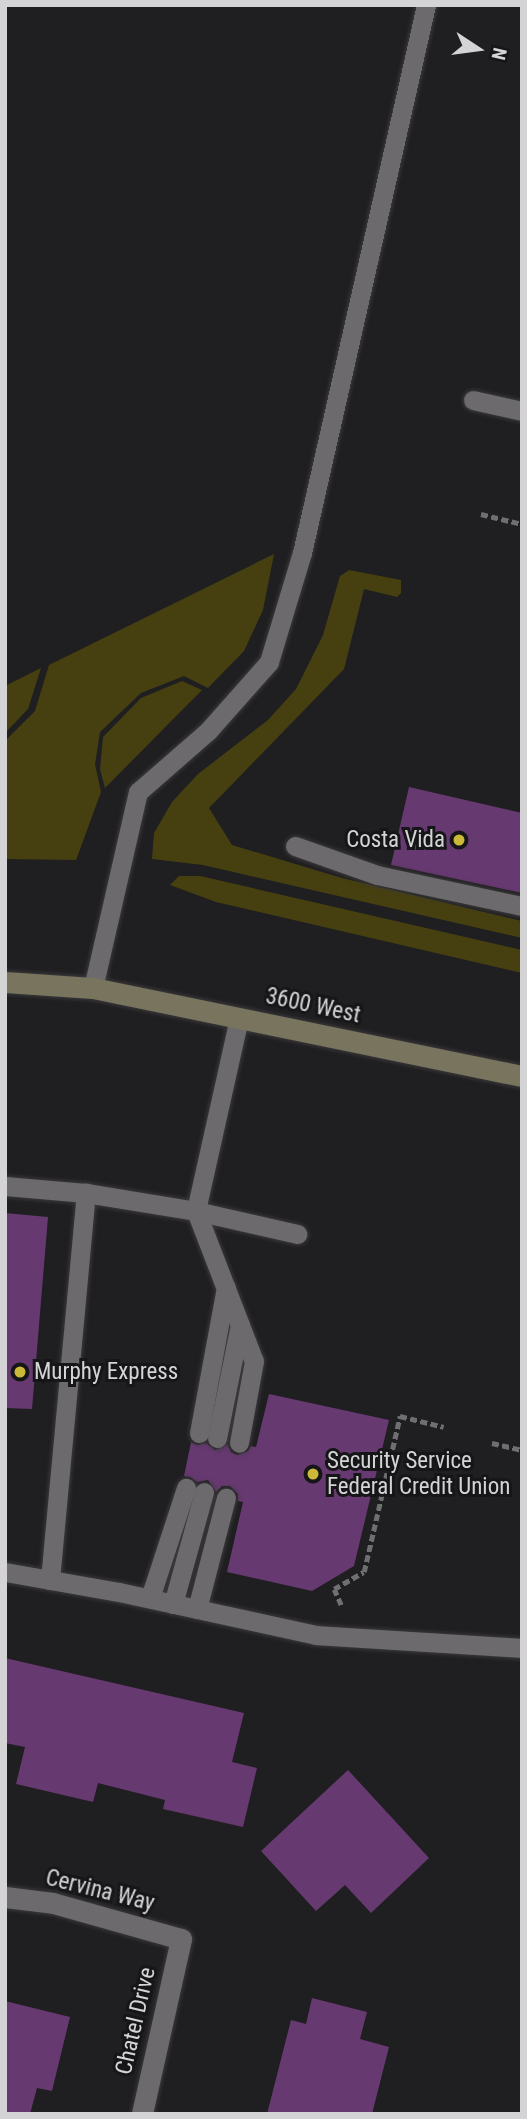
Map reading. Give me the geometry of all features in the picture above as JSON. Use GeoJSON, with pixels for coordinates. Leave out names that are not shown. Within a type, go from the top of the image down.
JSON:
{"type":"FeatureCollection","features":[{"type":"Feature","properties":{"kind":"street","name":"3600 West"},"geometry":{"type":"LineString","coordinates":[[5,982],[93,988],[522,1076]]}},
{"type":"Feature","properties":{"kind":"street","name":"Cervina Way"},"geometry":{"type":"LineString","coordinates":[[5,1897],[53,1903],[181,1939]]}},
{"type":"Feature","properties":{"kind":"street","name":"Chatel Drive"},"geometry":{"type":"LineString","coordinates":[[142,2114],[181,1939]]}},
{"type":"Feature","properties":{"kind":"lane"},"geometry":{"type":"LineString","coordinates":[[93,988],[138,792],[208,731],[269,662],[302,553],[426,5]]}},
{"type":"Feature","properties":{"kind":"lane"},"geometry":{"type":"LineString","coordinates":[[473,400],[522,411]]}},
{"type":"Feature","properties":{"kind":"lane"},"geometry":{"type":"LineString","coordinates":[[295,846],[377,875],[522,906]]}},
{"type":"Feature","properties":{"kind":"lane"},"geometry":{"type":"LineString","coordinates":[[239,1018],[196,1211],[254,1361],[239,1443]]}},
{"type":"Feature","properties":{"kind":"lane"},"geometry":{"type":"LineString","coordinates":[[5,1186],[86,1194],[196,1211],[297,1234]]}},
{"type":"Feature","properties":{"kind":"lane"},"geometry":{"type":"LineString","coordinates":[[50,1580],[86,1194]]}},
{"type":"Feature","properties":{"kind":"lane"},"geometry":{"type":"LineString","coordinates":[[226,1286],[208,1436],[240,1323]]}},
{"type":"Feature","properties":{"kind":"lane"},"geometry":{"type":"LineString","coordinates":[[150,1598],[195,1490],[173,1604]]}},
{"type":"Feature","properties":{"kind":"lane"},"geometry":{"type":"LineString","coordinates":[[197,1609],[226,1498]]}},
{"type":"Feature","properties":{"kind":"lane"},"geometry":{"type":"LineString","coordinates":[[5,1572],[150,1598],[316,1635],[522,1648]]}},
{"type":"Feature","properties":{"kind":"path"},"geometry":{"type":"LineString","coordinates":[[481,514],[522,524]]}},
{"type":"Feature","properties":{"kind":"path"},"geometry":{"type":"LineString","coordinates":[[356,1638],[334,1589],[364,1572],[400,1416],[444,1427]]}},
{"type":"Feature","properties":{"kind":"path"},"geometry":{"type":"LineString","coordinates":[[492,1443],[522,1450]]}},
{"type":"Feature","properties":{"kind":"shaded area"},"geometry":{"type":"Polygon","coordinates":[[[274,554],[263,610],[244,651],[208,688],[184,676],[141,693],[100,732],[95,764],[101,792],[76,860],[5,859],[5,741],[35,711],[49,665],[274,554]]]}},
{"type":"Feature","properties":{"kind":"shaded area"},"geometry":{"type":"Polygon","coordinates":[[[349,570],[401,580],[401,593],[397,597],[364,589],[344,669],[209,808],[232,845],[342,878],[522,921],[522,938],[203,865],[152,859],[154,833],[172,802],[198,774],[268,720],[296,689],[323,635],[340,576],[349,570]]]}},
{"type":"Feature","properties":{"kind":"shaded area"},"geometry":{"type":"Polygon","coordinates":[[[41,668],[28,709],[5,733],[5,686],[41,668]]]}},
{"type":"Feature","properties":{"kind":"shaded area"},"geometry":{"type":"Polygon","coordinates":[[[182,681],[202,690],[105,788],[100,769],[103,737],[141,698],[182,681]]]}},
{"type":"Feature","properties":{"kind":"shaded area"},"geometry":{"type":"Polygon","coordinates":[[[179,876],[200,876],[522,950],[522,973],[216,902],[170,885],[179,876]]]}},
{"type":"Feature","properties":{"kind":"building","name":"Costa Vida"},"geometry":{"type":"Polygon","coordinates":[[[409,787],[522,813],[522,893],[391,865],[409,787]]]}},
{"type":"Feature","properties":{"kind":"building","name":"Murphy Express"},"geometry":{"type":"Polygon","coordinates":[[[5,1213],[48,1217],[32,1409],[5,1408],[5,1213]]]}},
{"type":"Feature","properties":{"kind":"building","name":"Security Service Federal Credit Union"},"geometry":{"type":"Polygon","coordinates":[[[269,1394],[389,1420],[354,1566],[312,1591],[227,1572],[243,1502],[238,1501],[238,1494],[230,1486],[222,1486],[216,1492],[208,1480],[197,1482],[184,1476],[191,1442],[197,1445],[206,1443],[215,1450],[227,1444],[231,1452],[237,1455],[248,1451],[251,1446],[256,1447],[269,1394]]]}},
{"type":"Feature","properties":{"kind":"building"},"geometry":{"type":"Polygon","coordinates":[[[5,1658],[244,1713],[232,1762],[257,1768],[243,1827],[163,1809],[165,1800],[98,1783],[93,1802],[16,1784],[25,1747],[5,1743],[5,1658]]]}},
{"type":"Feature","properties":{"kind":"building"},"geometry":{"type":"Polygon","coordinates":[[[348,1770],[429,1858],[371,1913],[345,1885],[316,1911],[261,1851],[348,1770]]]}},
{"type":"Feature","properties":{"kind":"building"},"geometry":{"type":"Polygon","coordinates":[[[312,1998],[367,2012],[360,2039],[389,2047],[372,2114],[267,2114],[291,2020],[306,2024],[312,1998]]]}},
{"type":"Feature","properties":{"kind":"building"},"geometry":{"type":"Polygon","coordinates":[[[5,2001],[70,2017],[52,2091],[37,2088],[30,2114],[5,2114],[5,2001]]]}},
{"type":"Feature","properties":{"kind":"place","name":"Costa Vida"},"geometry":{"type":"Point","coordinates":[459,840]}},
{"type":"Feature","properties":{"kind":"place","name":"Murphy Express"},"geometry":{"type":"Point","coordinates":[20,1372]}},
{"type":"Feature","properties":{"kind":"place","name":"Security Service Federal Credit Union"},"geometry":{"type":"Point","coordinates":[313,1474]}}]}
